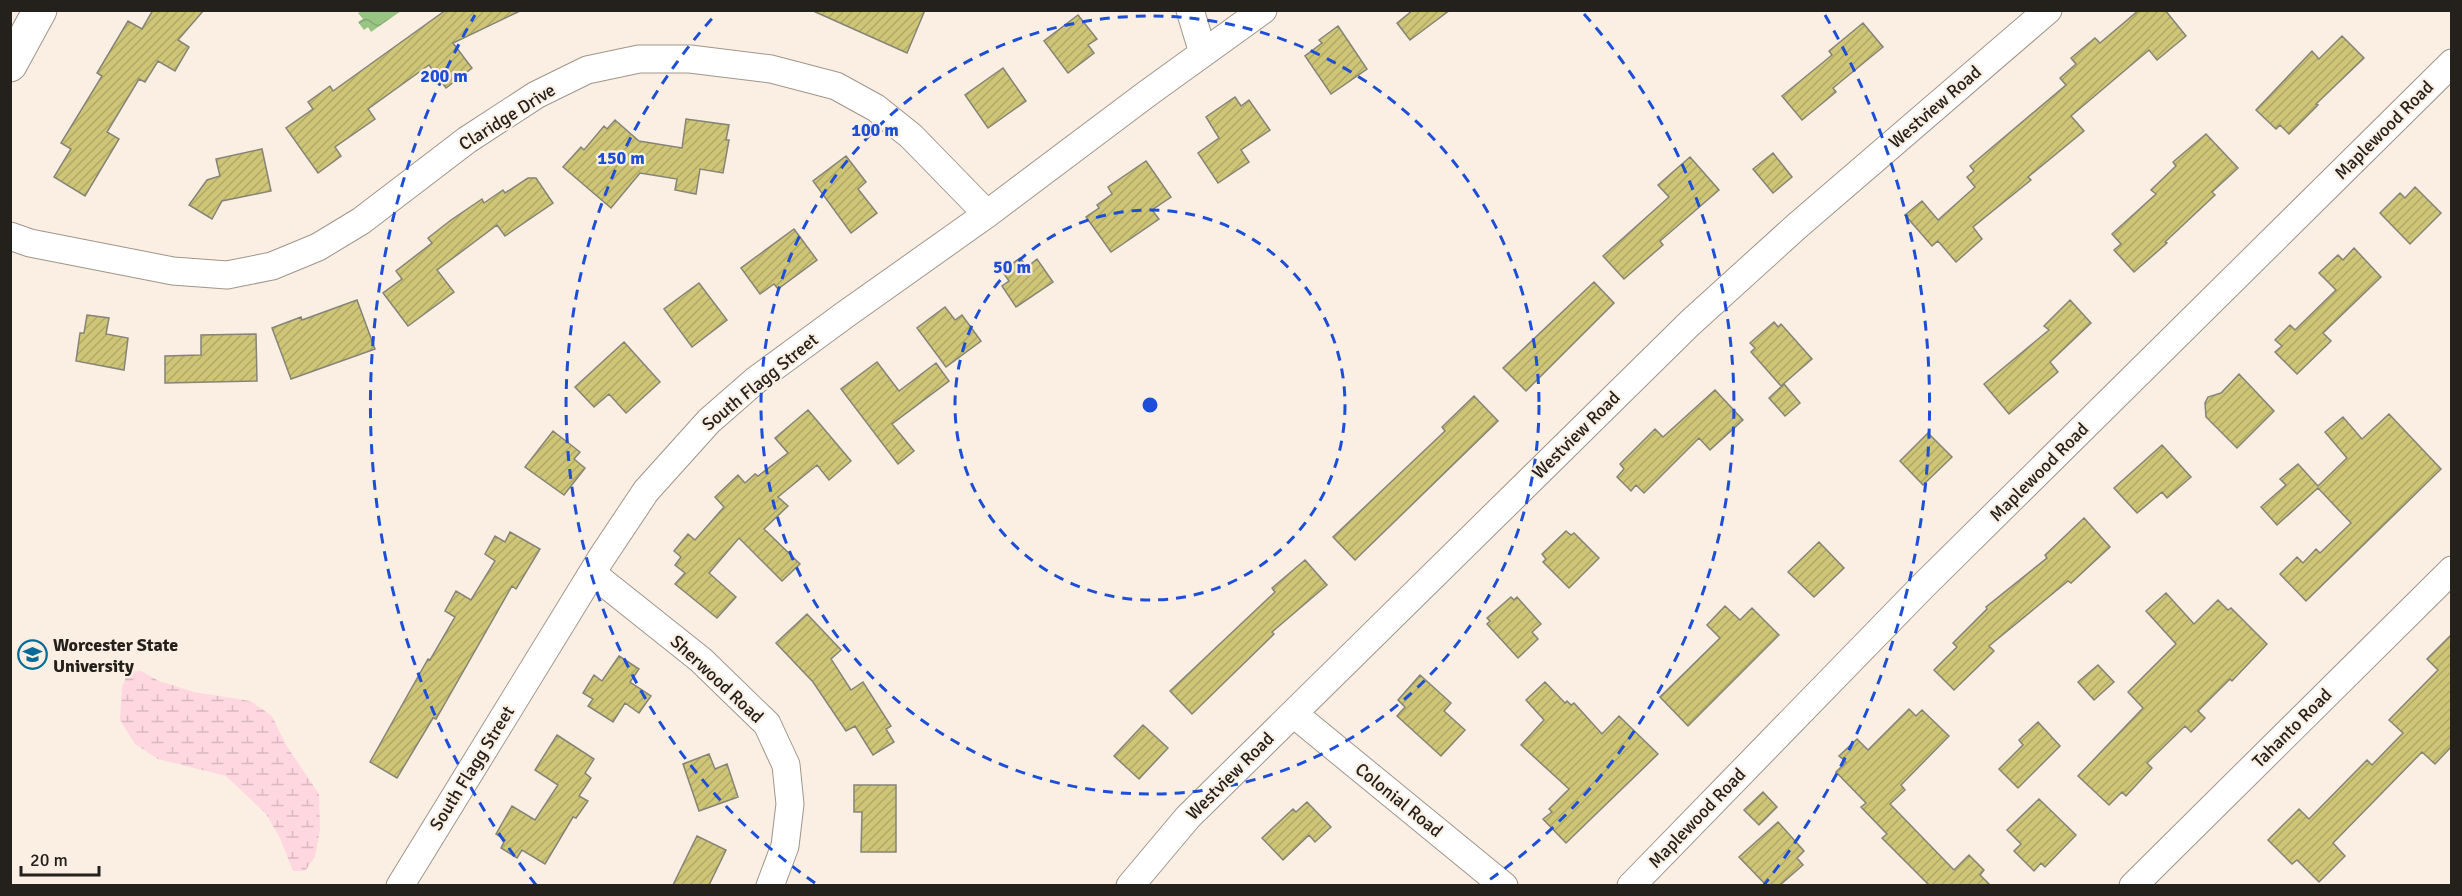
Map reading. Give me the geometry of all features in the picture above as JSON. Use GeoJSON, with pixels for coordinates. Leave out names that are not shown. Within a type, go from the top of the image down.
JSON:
{"type":"FeatureCollection","features":[{"type":"Feature","properties":{"kind":"main road"},"geometry":{"type":"LineString","coordinates":[[10,65],[40,10]]}},
{"type":"Feature","properties":{"kind":"street"},"geometry":{"type":"LineString","coordinates":[[1190,10],[1203,53]]}},
{"type":"Feature","properties":{"kind":"street","name":"South Flagg Street"},"geometry":{"type":"LineString","coordinates":[[400,885],[646,491],[709,421],[792,354],[987,214],[1263,10]]}},
{"type":"Feature","properties":{"kind":"street","name":"Westview Road"},"geometry":{"type":"LineString","coordinates":[[1130,885],[1188,817],[1690,322],[1797,226],[2048,10]]}},
{"type":"Feature","properties":{"kind":"street","name":"Claridge Drive"},"geometry":{"type":"LineString","coordinates":[[10,236],[30,243],[173,271],[226,276],[272,266],[318,247],[361,221],[467,140],[536,95],[587,70],[639,59],[690,59],[771,69],[836,86],[876,108],[912,136],[987,214]]}},
{"type":"Feature","properties":{"kind":"street","name":"Maplewood Road"},"geometry":{"type":"LineString","coordinates":[[1631,885],[1922,587],[2451,63]]}},
{"type":"Feature","properties":{"kind":"street","name":"Tahanto Road"},"geometry":{"type":"LineString","coordinates":[[2133,885],[2451,570]]}},
{"type":"Feature","properties":{"kind":"street","name":"Sherwood Road"},"geometry":{"type":"LineString","coordinates":[[593,574],[701,660],[767,724],[786,765],[790,804],[785,846],[770,885]]}},
{"type":"Feature","properties":{"kind":"street","name":"Colonial Road"},"geometry":{"type":"LineString","coordinates":[[1294,714],[1504,885]]}},
{"type":"Feature","properties":{"kind":"green space"},"geometry":{"type":"Polygon","coordinates":[[[141,671],[159,681],[194,692],[250,701],[272,716],[286,745],[319,794],[320,830],[315,857],[305,871],[293,871],[280,838],[266,814],[226,776],[158,759],[135,744],[120,720],[122,687],[128,672],[141,671]]]}},
{"type":"Feature","properties":{"kind":"water"},"geometry":{"type":"Polygon","coordinates":[[[362,11],[401,11],[371,32],[368,27],[364,30],[358,22],[363,19],[358,13],[362,11]]]}},
{"type":"Feature","properties":{"kind":"building"},"geometry":{"type":"Polygon","coordinates":[[[153,10],[204,10],[178,40],[189,47],[175,71],[158,61],[145,82],[139,79],[107,132],[119,139],[85,196],[54,177],[71,149],[61,143],[102,76],[97,73],[128,21],[142,29],[153,10]]]}},
{"type":"Feature","properties":{"kind":"building"},"geometry":{"type":"Polygon","coordinates":[[[446,10],[522,10],[453,43],[472,68],[446,88],[429,65],[368,109],[375,119],[335,147],[341,156],[318,173],[286,128],[313,109],[308,102],[330,86],[333,91],[446,10]]]}},
{"type":"Feature","properties":{"kind":"building"},"geometry":{"type":"Polygon","coordinates":[[[811,10],[925,10],[907,53],[811,10]]]}},
{"type":"Feature","properties":{"kind":"building"},"geometry":{"type":"Polygon","coordinates":[[[1413,10],[1450,10],[1410,40],[1397,23],[1413,10]]]}},
{"type":"Feature","properties":{"kind":"building"},"geometry":{"type":"Polygon","coordinates":[[[2139,10],[2165,10],[2186,36],[2157,60],[2149,50],[2071,116],[2084,131],[2028,177],[2031,180],[1973,227],[1982,239],[1956,262],[1938,241],[1932,246],[1905,215],[1922,201],[1938,220],[1975,187],[1967,177],[1974,171],[1970,166],[2066,85],[2060,78],[2076,64],[2071,58],[2095,38],[2100,43],[2139,10]]]}},
{"type":"Feature","properties":{"kind":"building"},"geometry":{"type":"Polygon","coordinates":[[[1078,15],[1097,39],[1088,45],[1094,53],[1068,73],[1044,41],[1078,15]]]}},
{"type":"Feature","properties":{"kind":"building"},"geometry":{"type":"Polygon","coordinates":[[[1863,23],[1883,47],[1833,88],[1836,92],[1802,120],[1782,96],[1832,55],[1829,51],[1863,23]]]}},
{"type":"Feature","properties":{"kind":"building"},"geometry":{"type":"Polygon","coordinates":[[[1338,26],[1367,69],[1331,94],[1305,56],[1322,43],[1319,40],[1338,26]]]}},
{"type":"Feature","properties":{"kind":"building"},"geometry":{"type":"Polygon","coordinates":[[[2342,36],[2364,58],[2316,104],[2318,105],[2289,134],[2280,125],[2276,129],[2256,110],[2312,51],[2319,59],[2342,36]]]}},
{"type":"Feature","properties":{"kind":"building"},"geometry":{"type":"Polygon","coordinates":[[[1003,68],[1026,101],[988,128],[965,95],[1003,68]]]}},
{"type":"Feature","properties":{"kind":"building"},"geometry":{"type":"Polygon","coordinates":[[[1235,97],[1241,106],[1249,100],[1270,130],[1241,150],[1249,162],[1218,183],[1198,153],[1219,138],[1206,117],[1235,97]]]}},
{"type":"Feature","properties":{"kind":"building"},"geometry":{"type":"Polygon","coordinates":[[[686,119],[729,125],[726,140],[729,140],[723,173],[700,169],[696,194],[675,190],[677,179],[640,173],[611,208],[563,167],[581,147],[584,150],[604,126],[607,129],[615,120],[639,141],[682,148],[686,119]]]}},
{"type":"Feature","properties":{"kind":"building"},"geometry":{"type":"Polygon","coordinates":[[[2206,134],[2238,168],[2212,192],[2215,195],[2165,242],[2167,243],[2134,272],[2114,250],[2121,244],[2112,234],[2156,194],[2151,190],[2176,166],[2173,162],[2206,134]]]}},
{"type":"Feature","properties":{"kind":"building"},"geometry":{"type":"Polygon","coordinates":[[[262,149],[271,191],[222,201],[212,219],[189,205],[207,180],[220,176],[216,159],[262,149]]]}},
{"type":"Feature","properties":{"kind":"building"},"geometry":{"type":"Polygon","coordinates":[[[1773,153],[1792,177],[1773,193],[1753,169],[1773,153]]]}},
{"type":"Feature","properties":{"kind":"building"},"geometry":{"type":"Polygon","coordinates":[[[846,156],[866,182],[858,189],[877,213],[851,233],[813,181],[846,156]]]}},
{"type":"Feature","properties":{"kind":"building"},"geometry":{"type":"Polygon","coordinates":[[[1690,157],[1719,190],[1660,241],[1663,245],[1624,279],[1603,256],[1669,197],[1658,185],[1690,157]]]}},
{"type":"Feature","properties":{"kind":"building"},"geometry":{"type":"Polygon","coordinates":[[[1146,161],[1171,197],[1152,210],[1159,219],[1111,252],[1086,217],[1099,208],[1097,205],[1112,194],[1108,187],[1146,161]]]}},
{"type":"Feature","properties":{"kind":"building"},"geometry":{"type":"Polygon","coordinates":[[[528,178],[536,178],[553,203],[505,236],[497,225],[437,270],[454,292],[408,326],[383,293],[402,279],[396,271],[432,243],[428,238],[451,220],[482,199],[484,203],[503,190],[505,193],[528,178]]]}},
{"type":"Feature","properties":{"kind":"building"},"geometry":{"type":"Polygon","coordinates":[[[2415,187],[2441,213],[2410,244],[2380,213],[2400,193],[2405,198],[2415,187]]]}},
{"type":"Feature","properties":{"kind":"building"},"geometry":{"type":"Polygon","coordinates":[[[794,229],[817,260],[778,289],[774,284],[760,294],[741,268],[794,229]]]}},
{"type":"Feature","properties":{"kind":"building"},"geometry":{"type":"Polygon","coordinates":[[[2354,248],[2381,277],[2323,333],[2331,341],[2297,374],[2275,352],[2282,346],[2275,340],[2290,325],[2295,330],[2336,290],[2319,273],[2338,255],[2343,260],[2354,248]]]}},
{"type":"Feature","properties":{"kind":"building"},"geometry":{"type":"Polygon","coordinates":[[[1020,258],[1027,267],[1037,259],[1053,282],[1016,307],[1002,286],[1009,281],[1002,271],[1020,258]]]}},
{"type":"Feature","properties":{"kind":"building"},"geometry":{"type":"Polygon","coordinates":[[[1594,282],[1614,303],[1526,391],[1503,368],[1594,282]]]}},
{"type":"Feature","properties":{"kind":"building"},"geometry":{"type":"Polygon","coordinates":[[[699,283],[727,320],[692,347],[664,309],[699,283]]]}},
{"type":"Feature","properties":{"kind":"building"},"geometry":{"type":"Polygon","coordinates":[[[357,300],[375,349],[291,379],[272,328],[357,300]]]}},
{"type":"Feature","properties":{"kind":"building"},"geometry":{"type":"Polygon","coordinates":[[[2070,300],[2091,323],[2050,362],[2058,372],[2009,414],[1984,384],[2049,330],[2044,326],[2070,300]]]}},
{"type":"Feature","properties":{"kind":"building"},"geometry":{"type":"Polygon","coordinates":[[[945,307],[955,320],[962,315],[981,341],[946,367],[917,328],[945,307]]]}},
{"type":"Feature","properties":{"kind":"building"},"geometry":{"type":"Polygon","coordinates":[[[87,315],[109,318],[106,334],[128,338],[124,370],[76,361],[80,333],[84,333],[87,315]]]}},
{"type":"Feature","properties":{"kind":"building"},"geometry":{"type":"Polygon","coordinates":[[[1774,322],[1778,327],[1781,324],[1812,359],[1781,386],[1751,352],[1755,348],[1750,343],[1774,322]]]}},
{"type":"Feature","properties":{"kind":"building"},"geometry":{"type":"Polygon","coordinates":[[[256,334],[257,381],[165,383],[165,356],[201,355],[201,335],[256,334]]]}},
{"type":"Feature","properties":{"kind":"building"},"geometry":{"type":"Polygon","coordinates":[[[624,342],[660,382],[626,413],[609,394],[594,407],[575,387],[624,342]]]}},
{"type":"Feature","properties":{"kind":"building"},"geometry":{"type":"Polygon","coordinates":[[[877,362],[899,391],[936,363],[949,381],[892,424],[914,451],[898,464],[841,389],[877,362]]]}},
{"type":"Feature","properties":{"kind":"building"},"geometry":{"type":"Polygon","coordinates":[[[2239,374],[2274,411],[2237,448],[2206,417],[2205,403],[2208,397],[2221,393],[2239,374]]]}},
{"type":"Feature","properties":{"kind":"building"},"geometry":{"type":"Polygon","coordinates":[[[1784,384],[1800,403],[1785,416],[1769,398],[1784,384]]]}},
{"type":"Feature","properties":{"kind":"building"},"geometry":{"type":"Polygon","coordinates":[[[1715,390],[1743,420],[1710,450],[1699,438],[1644,493],[1636,485],[1631,491],[1617,477],[1624,469],[1620,464],[1655,429],[1663,437],[1715,390]]]}},
{"type":"Feature","properties":{"kind":"building"},"geometry":{"type":"Polygon","coordinates":[[[1474,396],[1498,421],[1355,560],[1333,537],[1445,431],[1442,427],[1474,396]]]}},
{"type":"Feature","properties":{"kind":"building"},"geometry":{"type":"Polygon","coordinates":[[[808,410],[851,461],[829,480],[817,465],[778,497],[788,506],[764,529],[800,564],[782,581],[739,538],[709,573],[736,597],[717,618],[675,584],[685,573],[675,565],[681,557],[674,551],[688,534],[695,540],[724,507],[715,497],[738,475],[745,483],[788,453],[775,438],[808,410]]]}},
{"type":"Feature","properties":{"kind":"building"},"geometry":{"type":"Polygon","coordinates":[[[2389,414],[2441,469],[2306,601],[2280,574],[2297,557],[2303,563],[2316,549],[2320,553],[2351,523],[2318,488],[2277,525],[2261,507],[2286,485],[2280,479],[2298,464],[2318,486],[2347,458],[2325,432],[2343,417],[2362,439],[2389,414]]]}},
{"type":"Feature","properties":{"kind":"building"},"geometry":{"type":"Polygon","coordinates":[[[553,431],[580,452],[574,459],[585,468],[564,495],[525,467],[553,431]]]}},
{"type":"Feature","properties":{"kind":"building"},"geometry":{"type":"Polygon","coordinates":[[[1928,433],[1952,457],[1923,485],[1900,461],[1928,433]]]}},
{"type":"Feature","properties":{"kind":"building"},"geometry":{"type":"Polygon","coordinates":[[[2162,445],[2191,477],[2167,498],[2162,492],[2137,513],[2114,488],[2162,445]]]}},
{"type":"Feature","properties":{"kind":"building"},"geometry":{"type":"Polygon","coordinates":[[[2084,518],[2110,547],[2071,583],[2068,581],[1989,646],[1994,651],[1954,690],[1934,670],[1957,647],[1953,643],[1987,609],[1986,607],[2047,558],[2045,555],[2084,518]]]}},
{"type":"Feature","properties":{"kind":"building"},"geometry":{"type":"Polygon","coordinates":[[[1566,531],[1571,535],[1574,533],[1599,558],[1569,588],[1543,562],[1546,559],[1542,554],[1566,531]]]}},
{"type":"Feature","properties":{"kind":"building"},"geometry":{"type":"Polygon","coordinates":[[[510,532],[540,549],[516,589],[512,586],[436,719],[433,718],[397,778],[370,762],[428,659],[430,660],[455,617],[445,611],[456,591],[471,600],[495,561],[485,554],[495,536],[505,542],[510,532]]]}},
{"type":"Feature","properties":{"kind":"building"},"geometry":{"type":"Polygon","coordinates":[[[1819,542],[1844,568],[1814,597],[1788,572],[1819,542]]]}},
{"type":"Feature","properties":{"kind":"building"},"geometry":{"type":"Polygon","coordinates":[[[1305,560],[1327,585],[1272,632],[1274,634],[1192,714],[1170,691],[1275,592],[1272,588],[1305,560]]]}},
{"type":"Feature","properties":{"kind":"building"},"geometry":{"type":"Polygon","coordinates":[[[2166,593],[2194,624],[2218,600],[2228,610],[2231,608],[2267,644],[2232,681],[2230,679],[2198,711],[2205,718],[2191,732],[2185,726],[2147,763],[2152,768],[2126,796],[2122,792],[2109,805],[2078,776],[2143,708],[2128,692],[2176,644],[2146,611],[2166,593]]]}},
{"type":"Feature","properties":{"kind":"building"},"geometry":{"type":"Polygon","coordinates":[[[1511,597],[1514,600],[1517,597],[1541,624],[1532,632],[1538,639],[1518,658],[1487,624],[1490,621],[1487,618],[1511,597]]]}},
{"type":"Feature","properties":{"kind":"building"},"geometry":{"type":"Polygon","coordinates":[[[1725,606],[1740,620],[1752,608],[1779,635],[1688,726],[1660,697],[1720,638],[1707,625],[1725,606]]]}},
{"type":"Feature","properties":{"kind":"building"},"geometry":{"type":"Polygon","coordinates":[[[807,614],[841,650],[831,659],[851,690],[863,682],[891,726],[886,729],[894,742],[873,755],[855,726],[846,731],[813,682],[776,643],[807,614]]]}},
{"type":"Feature","properties":{"kind":"building"},"geometry":{"type":"Polygon","coordinates":[[[2451,635],[2451,747],[2435,764],[2422,752],[2333,843],[2345,856],[2319,882],[2297,860],[2292,864],[2268,840],[2299,809],[2309,819],[2367,760],[2372,765],[2403,733],[2389,720],[2438,670],[2427,659],[2451,635]]]}},
{"type":"Feature","properties":{"kind":"building"},"geometry":{"type":"Polygon","coordinates":[[[619,656],[639,669],[630,682],[651,696],[639,713],[625,703],[613,722],[588,706],[593,699],[583,693],[594,675],[602,681],[619,656]]]}},
{"type":"Feature","properties":{"kind":"building"},"geometry":{"type":"Polygon","coordinates":[[[2098,665],[2114,682],[2094,700],[2078,682],[2098,665]]]}},
{"type":"Feature","properties":{"kind":"building"},"geometry":{"type":"Polygon","coordinates":[[[1420,675],[1451,703],[1444,711],[1465,730],[1441,756],[1397,716],[1405,707],[1398,700],[1420,675]]]}},
{"type":"Feature","properties":{"kind":"building"},"geometry":{"type":"Polygon","coordinates":[[[1545,682],[1565,703],[1567,701],[1571,705],[1574,703],[1602,734],[1619,716],[1658,754],[1566,843],[1543,819],[1552,812],[1549,809],[1569,789],[1521,745],[1544,720],[1526,700],[1545,682]]]}},
{"type":"Feature","properties":{"kind":"building"},"geometry":{"type":"Polygon","coordinates":[[[1909,709],[1916,716],[1922,710],[1949,736],[1901,785],[1905,790],[1890,804],[1954,870],[1969,855],[1984,870],[1980,875],[1990,885],[1929,885],[1882,838],[1887,834],[1861,807],[1866,803],[1836,772],[1846,762],[1839,756],[1857,739],[1868,750],[1909,709]]]}},
{"type":"Feature","properties":{"kind":"building"},"geometry":{"type":"Polygon","coordinates":[[[2038,722],[2060,746],[2018,788],[1999,769],[2023,745],[2019,740],[2038,722]]]}},
{"type":"Feature","properties":{"kind":"building"},"geometry":{"type":"Polygon","coordinates":[[[1143,725],[1168,748],[1139,779],[1114,756],[1143,725]]]}},
{"type":"Feature","properties":{"kind":"building"},"geometry":{"type":"Polygon","coordinates":[[[557,735],[594,759],[585,773],[591,778],[579,796],[588,801],[576,818],[573,817],[545,864],[522,850],[517,858],[501,848],[505,840],[496,834],[512,806],[535,820],[558,785],[535,770],[557,735]]]}},
{"type":"Feature","properties":{"kind":"building"},"geometry":{"type":"Polygon","coordinates":[[[709,754],[715,769],[727,764],[738,797],[699,811],[683,764],[709,754]]]}},
{"type":"Feature","properties":{"kind":"building"},"geometry":{"type":"Polygon","coordinates":[[[854,785],[896,785],[896,852],[861,852],[862,812],[854,812],[854,785]]]}},
{"type":"Feature","properties":{"kind":"building"},"geometry":{"type":"Polygon","coordinates":[[[1763,792],[1777,807],[1759,825],[1744,810],[1763,792]]]}},
{"type":"Feature","properties":{"kind":"building"},"geometry":{"type":"Polygon","coordinates":[[[2039,799],[2076,835],[2045,867],[2041,863],[2034,871],[2014,851],[2021,844],[2007,830],[2039,799]]]}},
{"type":"Feature","properties":{"kind":"building"},"geometry":{"type":"Polygon","coordinates":[[[1307,802],[1331,827],[1315,842],[1309,835],[1283,860],[1262,838],[1293,809],[1296,812],[1307,802]]]}},
{"type":"Feature","properties":{"kind":"building"},"geometry":{"type":"Polygon","coordinates":[[[1778,822],[1804,851],[1797,858],[1803,865],[1780,885],[1766,885],[1739,857],[1778,822]]]}},
{"type":"Feature","properties":{"kind":"building"},"geometry":{"type":"Polygon","coordinates":[[[697,836],[726,850],[709,885],[673,885],[697,836]]]}},
{"type":"Feature","properties":{"kind":"place","name":"Worcester State University"},"geometry":{"type":"Point","coordinates":[32,655]}}]}
